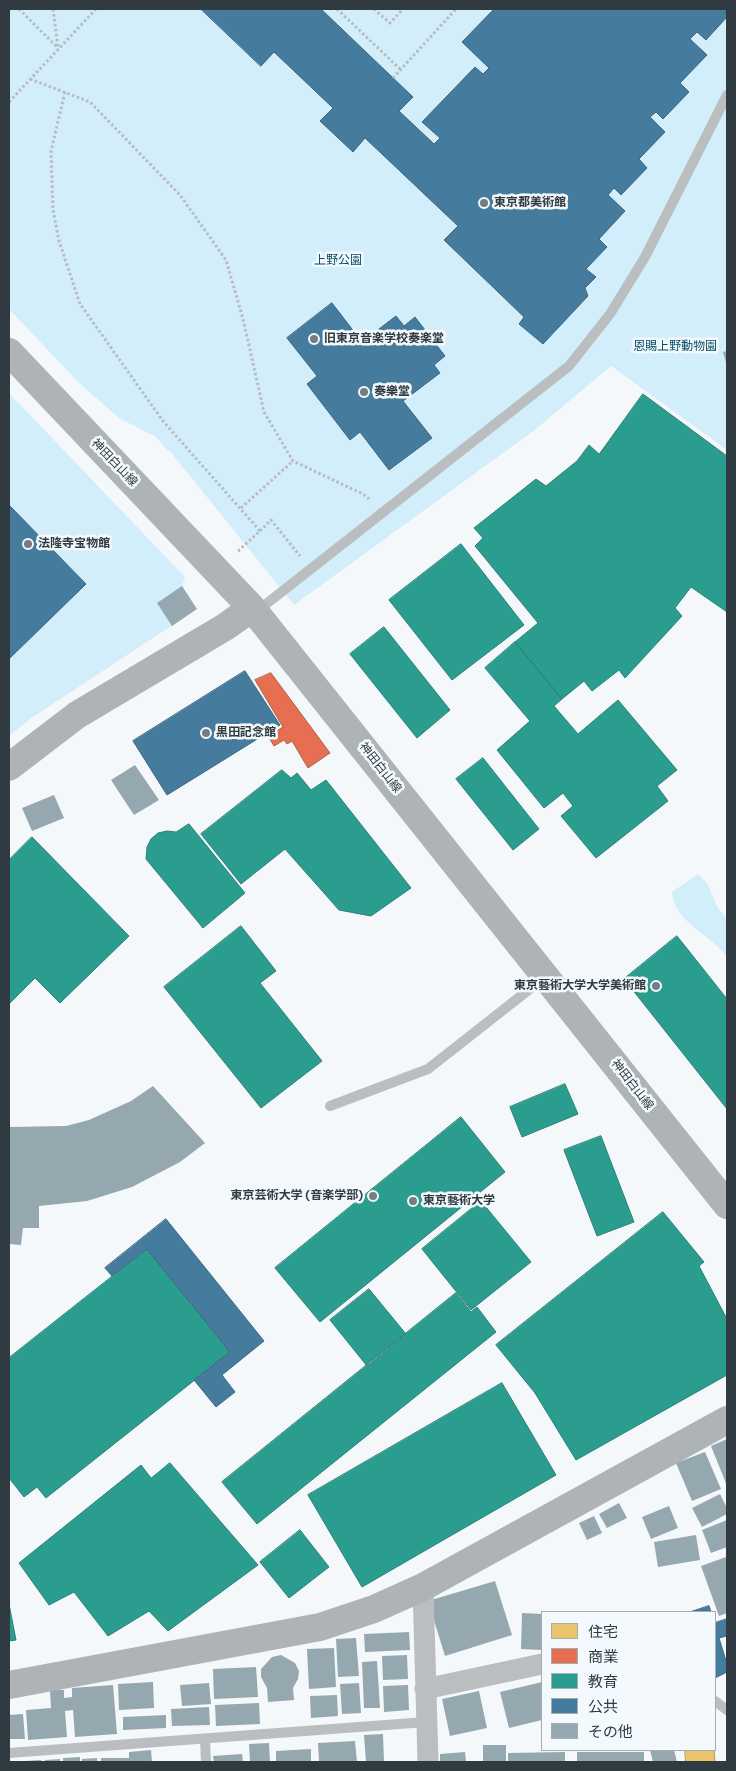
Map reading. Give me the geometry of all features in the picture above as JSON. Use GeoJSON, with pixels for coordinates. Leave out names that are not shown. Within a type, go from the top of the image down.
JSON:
{"type":"FeatureCollection","features":[{"type":"Feature","properties":{"kind":"main road","name":"神田白山線"},"geometry":{"type":"LineString","coordinates":[[9,352],[254,610],[727,1205]]}},
{"type":"Feature","properties":{"kind":"main road"},"geometry":{"type":"LineString","coordinates":[[9,767],[77,715],[254,610]]}},
{"type":"Feature","properties":{"kind":"main road"},"geometry":{"type":"LineString","coordinates":[[9,1685],[320,1627],[374,1609],[423,1587],[727,1420]]}},
{"type":"Feature","properties":{"kind":"street"},"geometry":{"type":"LineString","coordinates":[[423,1587],[428,1762]]}},
{"type":"Feature","properties":{"kind":"street"},"geometry":{"type":"LineString","coordinates":[[425,1689],[541,1664]]}},
{"type":"Feature","properties":{"kind":"lane"},"geometry":{"type":"LineString","coordinates":[[254,610],[569,366],[610,314],[646,257],[727,95]]}},
{"type":"Feature","properties":{"kind":"lane"},"geometry":{"type":"LineString","coordinates":[[330,1106],[428,1069],[546,976]]}},
{"type":"Feature","properties":{"kind":"lane"},"geometry":{"type":"LineString","coordinates":[[716,1702],[727,1710]]}},
{"type":"Feature","properties":{"kind":"lane"},"geometry":{"type":"LineString","coordinates":[[9,1753],[205,1740],[426,1722]]}},
{"type":"Feature","properties":{"kind":"lane"},"geometry":{"type":"LineString","coordinates":[[205,1740],[206,1762]]}},
{"type":"Feature","properties":{"kind":"path"},"geometry":{"type":"LineString","coordinates":[[19,9],[58,48]]}},
{"type":"Feature","properties":{"kind":"path"},"geometry":{"type":"LineString","coordinates":[[53,9],[58,48]]}},
{"type":"Feature","properties":{"kind":"path"},"geometry":{"type":"LineString","coordinates":[[9,102],[96,9]]}},
{"type":"Feature","properties":{"kind":"path"},"geometry":{"type":"LineString","coordinates":[[338,9],[401,70]]}},
{"type":"Feature","properties":{"kind":"path"},"geometry":{"type":"LineString","coordinates":[[374,9],[390,23],[403,9]]}},
{"type":"Feature","properties":{"kind":"path"},"geometry":{"type":"LineString","coordinates":[[393,78],[456,9]]}},
{"type":"Feature","properties":{"kind":"path"},"geometry":{"type":"LineString","coordinates":[[30,79],[90,102],[180,194],[226,260],[243,319],[264,412],[292,462],[362,494],[384,511]]}},
{"type":"Feature","properties":{"kind":"path"},"geometry":{"type":"LineString","coordinates":[[65,92],[51,151],[53,210],[59,241],[80,304],[163,421],[260,531]]}},
{"type":"Feature","properties":{"kind":"path"},"geometry":{"type":"LineString","coordinates":[[241,508],[292,462]]}},
{"type":"Feature","properties":{"kind":"path"},"geometry":{"type":"LineString","coordinates":[[237,552],[271,520],[310,568]]}},
{"type":"Feature","properties":{"kind":"green space","name":"上野公園"},"geometry":{"type":"Polygon","coordinates":[[[9,9],[727,9],[727,450],[611,366],[536,429],[294,605],[169,450],[156,437],[119,418],[79,383],[9,309],[9,9]]]}},
{"type":"Feature","properties":{"kind":"green space"},"geometry":{"type":"Polygon","coordinates":[[[9,393],[185,577],[182,586],[197,609],[30,719],[9,736],[9,393]]]}},
{"type":"Feature","properties":{"kind":"green space"},"geometry":{"type":"Polygon","coordinates":[[[698,874],[707,883],[718,908],[727,919],[727,957],[686,920],[674,903],[672,892],[698,874]]]}},
{"type":"Feature","properties":{"kind":"building: 住宅"},"geometry":{"type":"Polygon","coordinates":[[[685,1751],[714,1751],[715,1762],[686,1762],[685,1751]]]}},
{"type":"Feature","properties":{"kind":"building: 商業"},"geometry":{"type":"Polygon","coordinates":[[[271,673],[330,753],[308,768],[292,741],[287,744],[284,740],[274,746],[268,736],[283,727],[255,680],[271,673]]]}},
{"type":"Feature","properties":{"kind":"building: 教育"},"geometry":{"type":"Polygon","coordinates":[[[643,394],[727,456],[727,612],[691,587],[675,608],[682,616],[625,678],[619,670],[592,691],[584,681],[562,699],[515,642],[538,623],[475,546],[483,538],[474,528],[536,479],[546,486],[577,461],[589,445],[599,454],[643,394]]]}},
{"type":"Feature","properties":{"kind":"building: 教育"},"geometry":{"type":"Polygon","coordinates":[[[461,544],[524,625],[452,680],[389,600],[461,544]]]}},
{"type":"Feature","properties":{"kind":"building: 教育"},"geometry":{"type":"Polygon","coordinates":[[[384,627],[450,710],[417,738],[350,654],[384,627]]]}},
{"type":"Feature","properties":{"kind":"building: 教育"},"geometry":{"type":"Polygon","coordinates":[[[515,642],[562,699],[554,706],[578,734],[618,700],[677,770],[657,786],[668,801],[596,858],[561,816],[573,806],[563,793],[544,808],[497,750],[530,721],[485,668],[515,642]]]}},
{"type":"Feature","properties":{"kind":"building: 教育"},"geometry":{"type":"Polygon","coordinates":[[[483,758],[539,829],[513,850],[456,779],[483,758]]]}},
{"type":"Feature","properties":{"kind":"building: 教育"},"geometry":{"type":"Polygon","coordinates":[[[282,770],[291,778],[297,773],[311,790],[326,780],[411,888],[371,916],[339,910],[285,849],[241,884],[201,834],[282,770]]]}},
{"type":"Feature","properties":{"kind":"building: 教育"},"geometry":{"type":"Polygon","coordinates":[[[189,824],[245,893],[203,928],[146,859],[147,847],[151,839],[158,833],[176,832],[189,824]]]}},
{"type":"Feature","properties":{"kind":"building: 教育"},"geometry":{"type":"Polygon","coordinates":[[[32,837],[129,936],[60,1003],[35,978],[9,1004],[9,860],[32,837]]]}},
{"type":"Feature","properties":{"kind":"building: 教育"},"geometry":{"type":"Polygon","coordinates":[[[241,926],[276,971],[260,983],[322,1061],[261,1108],[164,987],[241,926]]]}},
{"type":"Feature","properties":{"kind":"building: 教育","name":"東京藝術大学大学美術館"},"geometry":{"type":"Polygon","coordinates":[[[677,936],[727,999],[727,1109],[624,979],[677,936]]]}},
{"type":"Feature","properties":{"kind":"building: 教育"},"geometry":{"type":"Polygon","coordinates":[[[565,1084],[578,1114],[522,1137],[510,1107],[565,1084]]]}},
{"type":"Feature","properties":{"kind":"building: 教育"},"geometry":{"type":"Polygon","coordinates":[[[461,1117],[505,1172],[320,1322],[275,1268],[461,1117]]]}},
{"type":"Feature","properties":{"kind":"building: 教育"},"geometry":{"type":"Polygon","coordinates":[[[601,1136],[634,1222],[597,1236],[564,1150],[601,1136]]]}},
{"type":"Feature","properties":{"kind":"building: 教育"},"geometry":{"type":"Polygon","coordinates":[[[481,1201],[531,1262],[471,1310],[422,1249],[481,1201]]]}},
{"type":"Feature","properties":{"kind":"building: 教育"},"geometry":{"type":"Polygon","coordinates":[[[663,1212],[704,1262],[699,1266],[727,1319],[727,1375],[576,1460],[535,1393],[496,1345],[663,1212]]]}},
{"type":"Feature","properties":{"kind":"building: 教育"},"geometry":{"type":"Polygon","coordinates":[[[147,1249],[230,1352],[46,1498],[37,1487],[24,1497],[9,1478],[9,1358],[147,1249]]]}},
{"type":"Feature","properties":{"kind":"building: 教育"},"geometry":{"type":"Polygon","coordinates":[[[369,1289],[406,1334],[367,1366],[330,1320],[369,1289]]]}},
{"type":"Feature","properties":{"kind":"building: 教育"},"geometry":{"type":"Polygon","coordinates":[[[456,1293],[471,1312],[477,1307],[496,1332],[257,1524],[222,1482],[456,1293]]]}},
{"type":"Feature","properties":{"kind":"building: 教育"},"geometry":{"type":"Polygon","coordinates":[[[502,1383],[556,1475],[362,1587],[308,1495],[502,1383]]]}},
{"type":"Feature","properties":{"kind":"building: 教育"},"geometry":{"type":"Polygon","coordinates":[[[170,1463],[258,1565],[168,1631],[149,1611],[108,1636],[74,1592],[49,1605],[19,1563],[141,1465],[151,1478],[170,1463]]]}},
{"type":"Feature","properties":{"kind":"building: 教育"},"geometry":{"type":"Polygon","coordinates":[[[300,1530],[329,1567],[289,1598],[260,1562],[300,1530]]]}},
{"type":"Feature","properties":{"kind":"building: 教育"},"geometry":{"type":"Polygon","coordinates":[[[9,1604],[16,1640],[9,1641],[9,1604]]]}},
{"type":"Feature","properties":{"kind":"building: 公共"},"geometry":{"type":"Polygon","coordinates":[[[201,9],[321,9],[413,97],[399,111],[434,144],[440,138],[422,122],[475,67],[483,74],[489,68],[462,42],[494,9],[727,9],[727,17],[706,40],[697,32],[690,39],[707,55],[680,83],[689,92],[663,119],[656,112],[650,117],[665,132],[639,159],[647,168],[621,195],[614,188],[608,195],[625,211],[599,239],[607,247],[586,269],[596,277],[585,288],[588,296],[543,344],[519,324],[524,317],[444,240],[458,226],[365,138],[353,152],[320,121],[333,108],[274,52],[261,66],[201,9]]]}},
{"type":"Feature","properties":{"kind":"building: 公共","name":"奏樂堂"},"geometry":{"type":"Polygon","coordinates":[[[332,303],[362,342],[396,316],[404,326],[415,317],[445,356],[434,365],[440,373],[403,401],[432,438],[389,470],[360,432],[350,440],[307,384],[317,376],[287,338],[332,303]]]}},
{"type":"Feature","properties":{"kind":"building: 公共","name":"法隆寺宝物館"},"geometry":{"type":"Polygon","coordinates":[[[9,505],[86,584],[9,659],[9,505]]]}},
{"type":"Feature","properties":{"kind":"building: 公共","name":"黒田記念館"},"geometry":{"type":"Polygon","coordinates":[[[245,671],[280,725],[167,795],[133,741],[245,671]]]}},
{"type":"Feature","properties":{"kind":"building: 公共"},"geometry":{"type":"Polygon","coordinates":[[[166,1219],[264,1341],[222,1375],[235,1392],[216,1407],[194,1380],[230,1352],[147,1249],[112,1276],[105,1268],[166,1219]]]}},
{"type":"Feature","properties":{"kind":"building: 公共"},"geometry":{"type":"Polygon","coordinates":[[[709,1606],[711,1611],[693,1611],[709,1606]]]}},
{"type":"Feature","properties":{"kind":"building: 公共"},"geometry":{"type":"Polygon","coordinates":[[[727,1619],[727,1636],[719,1638],[727,1664],[727,1672],[716,1678],[716,1623],[727,1619]]]}},
{"type":"Feature","properties":{"kind":"building: その他"},"geometry":{"type":"Polygon","coordinates":[[[727,351],[727,366],[723,352],[727,351]]]}},
{"type":"Feature","properties":{"kind":"building: その他"},"geometry":{"type":"Polygon","coordinates":[[[182,586],[197,609],[172,626],[157,603],[182,586]]]}},
{"type":"Feature","properties":{"kind":"building: その他"},"geometry":{"type":"Polygon","coordinates":[[[135,765],[159,800],[134,815],[111,780],[135,765]]]}},
{"type":"Feature","properties":{"kind":"building: その他"},"geometry":{"type":"Polygon","coordinates":[[[54,795],[64,818],[32,831],[22,808],[54,795]]]}},
{"type":"Feature","properties":{"kind":"building: その他"},"geometry":{"type":"Polygon","coordinates":[[[153,1086],[205,1143],[180,1162],[132,1187],[87,1201],[39,1206],[39,1228],[23,1228],[21,1245],[9,1244],[9,1127],[66,1126],[89,1120],[131,1101],[153,1086]]]}},
{"type":"Feature","properties":{"kind":"building: その他"},"geometry":{"type":"Polygon","coordinates":[[[727,1439],[727,1486],[711,1446],[727,1439]]]}},
{"type":"Feature","properties":{"kind":"building: その他"},"geometry":{"type":"Polygon","coordinates":[[[705,1452],[721,1489],[692,1501],[676,1463],[705,1452]]]}},
{"type":"Feature","properties":{"kind":"building: その他"},"geometry":{"type":"Polygon","coordinates":[[[720,1494],[727,1508],[727,1514],[702,1527],[692,1508],[720,1494]]]}},
{"type":"Feature","properties":{"kind":"building: その他"},"geometry":{"type":"Polygon","coordinates":[[[619,1503],[627,1518],[607,1528],[599,1514],[619,1503]]]}},
{"type":"Feature","properties":{"kind":"building: その他"},"geometry":{"type":"Polygon","coordinates":[[[669,1506],[678,1528],[651,1539],[642,1517],[669,1506]]]}},
{"type":"Feature","properties":{"kind":"building: その他"},"geometry":{"type":"Polygon","coordinates":[[[594,1516],[602,1533],[587,1540],[579,1523],[594,1516]]]}},
{"type":"Feature","properties":{"kind":"building: その他"},"geometry":{"type":"Polygon","coordinates":[[[727,1520],[727,1547],[711,1553],[702,1530],[727,1520]]]}},
{"type":"Feature","properties":{"kind":"building: その他"},"geometry":{"type":"Polygon","coordinates":[[[696,1535],[700,1560],[658,1567],[654,1542],[696,1535]]]}},
{"type":"Feature","properties":{"kind":"building: その他"},"geometry":{"type":"Polygon","coordinates":[[[726,1557],[727,1613],[719,1616],[701,1566],[726,1557]]]}},
{"type":"Feature","properties":{"kind":"building: その他"},"geometry":{"type":"Polygon","coordinates":[[[495,1581],[512,1635],[445,1656],[428,1601],[495,1581]]]}},
{"type":"Feature","properties":{"kind":"building: その他"},"geometry":{"type":"Polygon","coordinates":[[[522,1613],[541,1614],[541,1650],[521,1649],[522,1613]]]}},
{"type":"Feature","properties":{"kind":"building: その他"},"geometry":{"type":"Polygon","coordinates":[[[409,1632],[410,1650],[365,1652],[364,1634],[409,1632]]]}},
{"type":"Feature","properties":{"kind":"building: その他"},"geometry":{"type":"Polygon","coordinates":[[[356,1638],[359,1676],[338,1677],[336,1639],[356,1638]]]}},
{"type":"Feature","properties":{"kind":"building: その他"},"geometry":{"type":"Polygon","coordinates":[[[334,1648],[336,1687],[309,1689],[307,1649],[334,1648]]]}},
{"type":"Feature","properties":{"kind":"building: その他"},"geometry":{"type":"Polygon","coordinates":[[[281,1655],[295,1663],[299,1671],[298,1679],[293,1688],[294,1700],[268,1702],[267,1688],[261,1677],[261,1669],[272,1657],[281,1655]]]}},
{"type":"Feature","properties":{"kind":"building: その他"},"geometry":{"type":"Polygon","coordinates":[[[407,1655],[408,1679],[383,1680],[382,1656],[407,1655]]]}},
{"type":"Feature","properties":{"kind":"building: その他"},"geometry":{"type":"Polygon","coordinates":[[[377,1661],[380,1708],[364,1708],[362,1662],[377,1661]]]}},
{"type":"Feature","properties":{"kind":"building: その他"},"geometry":{"type":"Polygon","coordinates":[[[256,1667],[258,1697],[214,1699],[213,1669],[256,1667]]]}},
{"type":"Feature","properties":{"kind":"building: その他"},"geometry":{"type":"Polygon","coordinates":[[[153,1682],[154,1708],[119,1710],[118,1684],[153,1682]]]}},
{"type":"Feature","properties":{"kind":"building: その他"},"geometry":{"type":"Polygon","coordinates":[[[541,1682],[541,1720],[509,1728],[500,1692],[541,1682]]]}},
{"type":"Feature","properties":{"kind":"building: その他"},"geometry":{"type":"Polygon","coordinates":[[[209,1683],[211,1704],[182,1706],[180,1685],[209,1683]]]}},
{"type":"Feature","properties":{"kind":"building: その他"},"geometry":{"type":"Polygon","coordinates":[[[359,1683],[361,1713],[342,1714],[340,1684],[359,1683]]]}},
{"type":"Feature","properties":{"kind":"building: その他"},"geometry":{"type":"Polygon","coordinates":[[[113,1685],[117,1734],[75,1737],[73,1710],[65,1711],[67,1737],[28,1740],[26,1710],[51,1708],[50,1690],[64,1690],[64,1698],[72,1697],[72,1688],[113,1685]]]}},
{"type":"Feature","properties":{"kind":"building: その他"},"geometry":{"type":"Polygon","coordinates":[[[408,1685],[409,1710],[384,1712],[383,1686],[408,1685]]]}},
{"type":"Feature","properties":{"kind":"building: その他"},"geometry":{"type":"Polygon","coordinates":[[[479,1691],[487,1728],[450,1736],[442,1699],[479,1691]]]}},
{"type":"Feature","properties":{"kind":"building: その他"},"geometry":{"type":"Polygon","coordinates":[[[337,1695],[338,1716],[311,1718],[310,1696],[337,1695]]]}},
{"type":"Feature","properties":{"kind":"building: その他"},"geometry":{"type":"Polygon","coordinates":[[[259,1703],[260,1724],[216,1726],[215,1705],[259,1703]]]}},
{"type":"Feature","properties":{"kind":"building: その他"},"geometry":{"type":"Polygon","coordinates":[[[209,1707],[210,1725],[172,1726],[171,1709],[209,1707]]]}},
{"type":"Feature","properties":{"kind":"building: その他"},"geometry":{"type":"Polygon","coordinates":[[[23,1714],[25,1739],[9,1739],[9,1715],[23,1714]]]}},
{"type":"Feature","properties":{"kind":"building: その他"},"geometry":{"type":"Polygon","coordinates":[[[166,1715],[166,1728],[123,1730],[123,1717],[166,1715]]]}},
{"type":"Feature","properties":{"kind":"building: その他"},"geometry":{"type":"Polygon","coordinates":[[[383,1734],[384,1762],[366,1762],[364,1735],[383,1734]]]}},
{"type":"Feature","properties":{"kind":"building: その他"},"geometry":{"type":"Polygon","coordinates":[[[355,1741],[357,1762],[319,1762],[318,1743],[355,1741]]]}},
{"type":"Feature","properties":{"kind":"building: その他"},"geometry":{"type":"Polygon","coordinates":[[[269,1743],[270,1762],[250,1762],[249,1744],[269,1743]]]}},
{"type":"Feature","properties":{"kind":"building: その他"},"geometry":{"type":"Polygon","coordinates":[[[483,1745],[506,1745],[506,1762],[483,1762],[483,1745]]]}},
{"type":"Feature","properties":{"kind":"building: その他"},"geometry":{"type":"Polygon","coordinates":[[[311,1749],[311,1762],[276,1762],[276,1751],[311,1749]]]}},
{"type":"Feature","properties":{"kind":"building: その他"},"geometry":{"type":"Polygon","coordinates":[[[151,1750],[152,1762],[101,1762],[101,1758],[129,1758],[129,1752],[151,1750]]]}},
{"type":"Feature","properties":{"kind":"building: その他"},"geometry":{"type":"Polygon","coordinates":[[[650,1751],[674,1751],[677,1762],[653,1762],[650,1751]]]}},
{"type":"Feature","properties":{"kind":"building: その他"},"geometry":{"type":"Polygon","coordinates":[[[465,1752],[466,1762],[440,1762],[440,1754],[465,1752]]]}},
{"type":"Feature","properties":{"kind":"building: その他"},"geometry":{"type":"Polygon","coordinates":[[[565,1752],[565,1762],[508,1762],[508,1753],[565,1752]]]}},
{"type":"Feature","properties":{"kind":"building: その他"},"geometry":{"type":"Polygon","coordinates":[[[577,1752],[644,1752],[644,1762],[577,1762],[577,1752]]]}},
{"type":"Feature","properties":{"kind":"building: その他"},"geometry":{"type":"Polygon","coordinates":[[[242,1754],[243,1762],[214,1762],[213,1756],[242,1754]]]}},
{"type":"Feature","properties":{"kind":"building: その他"},"geometry":{"type":"Polygon","coordinates":[[[80,1757],[80,1762],[63,1762],[63,1758],[80,1757]]]}},
{"type":"Feature","properties":{"kind":"building: その他"},"geometry":{"type":"Polygon","coordinates":[[[97,1758],[97,1762],[82,1762],[82,1759],[97,1758]]]}},
{"type":"Feature","properties":{"kind":"building: その他"},"geometry":{"type":"Polygon","coordinates":[[[60,1759],[60,1762],[45,1762],[45,1760],[60,1759]]]}},
{"type":"Feature","properties":{"kind":"building: その他"},"geometry":{"type":"Polygon","coordinates":[[[41,1760],[41,1762],[25,1762],[25,1761],[41,1760]]]}},
{"type":"Feature","properties":{"kind":"place","name":"東京都美術館"},"geometry":{"type":"Point","coordinates":[484,203]}},
{"type":"Feature","properties":{"kind":"place","name":"旧東京音楽学校奏楽堂"},"geometry":{"type":"Point","coordinates":[314,339]}},
{"type":"Feature","properties":{"kind":"place","name":"奏樂堂"},"geometry":{"type":"Point","coordinates":[364,392]}},
{"type":"Feature","properties":{"kind":"place","name":"法隆寺宝物館"},"geometry":{"type":"Point","coordinates":[28,544]}},
{"type":"Feature","properties":{"kind":"place","name":"黒田記念館"},"geometry":{"type":"Point","coordinates":[206,733]}},
{"type":"Feature","properties":{"kind":"place","name":"東京藝術大学大学美術館"},"geometry":{"type":"Point","coordinates":[656,986]}},
{"type":"Feature","properties":{"kind":"place","name":"東京芸術大学 (音楽学部)"},"geometry":{"type":"Point","coordinates":[373,1196]}},
{"type":"Feature","properties":{"kind":"place","name":"東京藝術大学"},"geometry":{"type":"Point","coordinates":[413,1201]}},
{"type":"Feature","properties":{"kind":"park label","name":"恩賜上野動物園"},"geometry":{"type":"Point","coordinates":[675,347]}}]}
